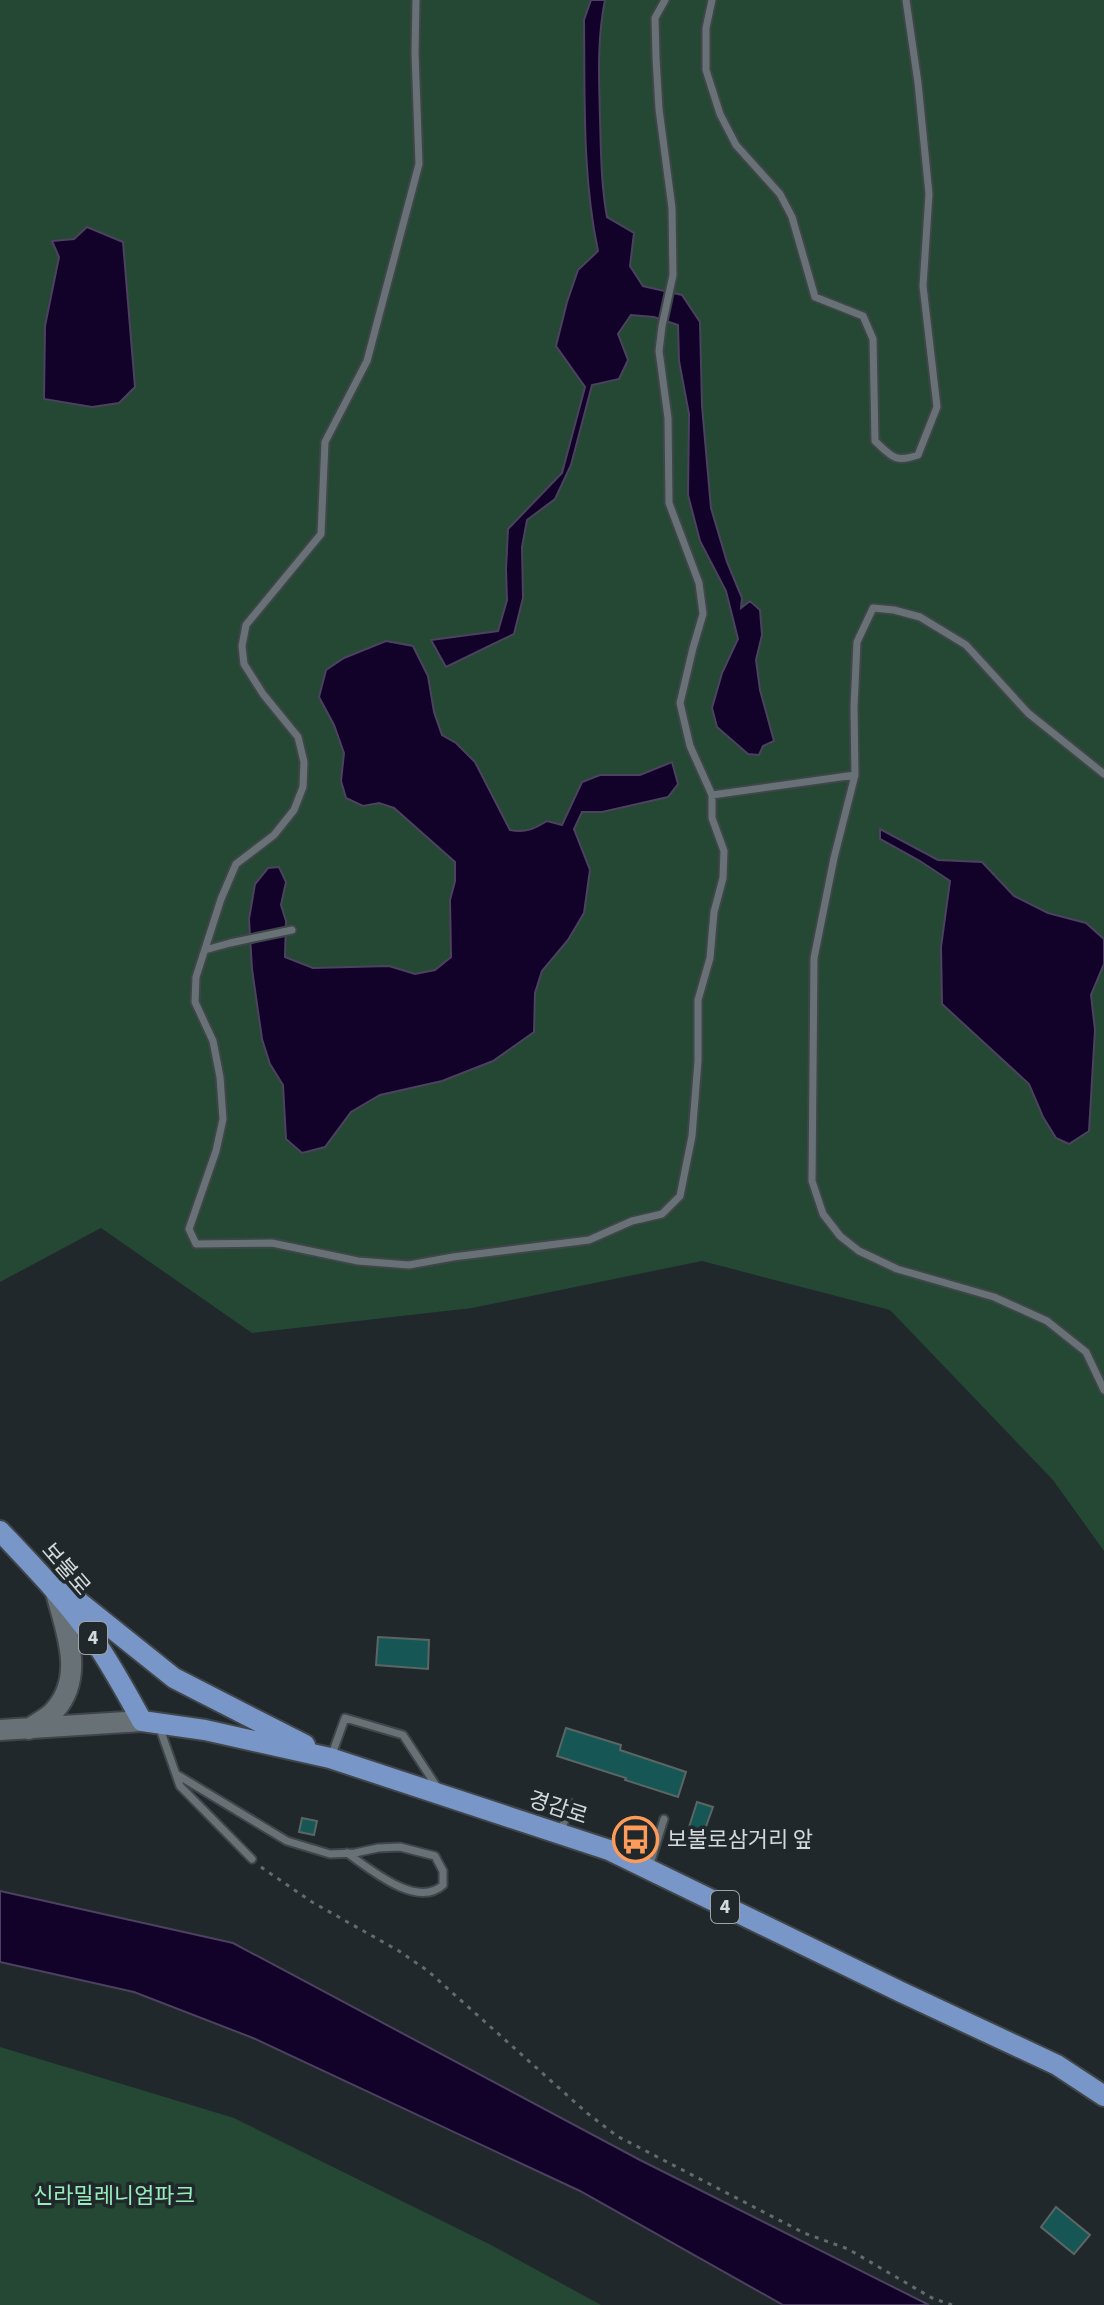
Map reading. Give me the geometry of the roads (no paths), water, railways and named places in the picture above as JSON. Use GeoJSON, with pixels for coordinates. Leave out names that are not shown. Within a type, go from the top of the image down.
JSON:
{"type":"FeatureCollection","features":[{"type":"Feature","properties":{"kind":"main road","name":"보불로"},"geometry":{"type":"LineString","coordinates":[[0,1531],[93,1638],[150,1723]]}},
{"type":"Feature","properties":{"kind":"main road"},"geometry":{"type":"LineString","coordinates":[[31,1564],[174,1678],[330,1758]]}},
{"type":"Feature","properties":{"kind":"main road","name":"경감로"},"geometry":{"type":"LineString","coordinates":[[150,1723],[205,1730],[330,1758],[609,1850],[1057,2065],[1104,2096]]}},
{"type":"Feature","properties":{"kind":"street"},"geometry":{"type":"LineString","coordinates":[[29,1729],[55,1711],[71,1677],[73,1658],[56,1593]]}},
{"type":"Feature","properties":{"kind":"street","name":"경감로"},"geometry":{"type":"LineString","coordinates":[[0,1730],[150,1723]]}},
{"type":"Feature","properties":{"kind":"lane"},"geometry":{"type":"LineString","coordinates":[[416,0],[419,164],[367,361],[325,442],[321,534],[246,625],[242,646],[244,664],[250,674],[298,737],[304,762],[303,787],[294,810],[274,835],[236,864],[221,899],[196,977],[195,1002],[213,1041],[223,1119],[216,1151],[189,1229],[196,1244],[272,1243],[358,1261],[409,1265],[589,1240],[632,1221],[662,1214],[680,1196],[692,1136],[698,1061],[698,1000],[710,958],[714,912],[723,878],[724,851],[712,818],[712,795],[690,746],[680,703],[703,614],[699,583],[669,503],[668,418],[659,351],[673,275],[672,208],[659,109],[656,58],[655,18],[665,0]]}},
{"type":"Feature","properties":{"kind":"lane"},"geometry":{"type":"LineString","coordinates":[[712,0],[706,28],[706,70],[720,114],[736,145],[780,194],[792,217],[815,297],[863,316],[873,339],[875,441],[892,458],[902,461],[918,455],[937,407],[923,286],[929,194],[906,0]]}},
{"type":"Feature","properties":{"kind":"lane"},"geometry":{"type":"LineString","coordinates":[[1104,774],[1028,713],[966,645],[920,617],[873,608],[857,642],[855,775],[814,958],[812,1181],[823,1214],[840,1236],[859,1251],[897,1269],[994,1297],[1047,1321],[1086,1352],[1104,1390]]}},
{"type":"Feature","properties":{"kind":"lane"},"geometry":{"type":"LineString","coordinates":[[712,795],[855,775]]}},
{"type":"Feature","properties":{"kind":"lane"},"geometry":{"type":"LineString","coordinates":[[205,950],[292,930]]}},
{"type":"Feature","properties":{"kind":"lane"},"geometry":{"type":"LineString","coordinates":[[330,1758],[345,1718],[403,1735],[442,1795]]}},
{"type":"Feature","properties":{"kind":"lane"},"geometry":{"type":"LineString","coordinates":[[150,1723],[180,1786],[252,1859]]}},
{"type":"Feature","properties":{"kind":"lane"},"geometry":{"type":"LineString","coordinates":[[176,1774],[287,1841],[330,1854],[400,1847],[435,1856],[443,1871],[443,1885],[437,1891],[426,1894],[412,1892],[347,1853]]}},
{"type":"Feature","properties":{"kind":"lane"},"geometry":{"type":"LineString","coordinates":[[561,1834],[570,1803]]}},
{"type":"Feature","properties":{"kind":"lane"},"geometry":{"type":"LineString","coordinates":[[648,1869],[664,1819]]}},
{"type":"Feature","properties":{"kind":"place","name":"보불로삼거리 앞"},"geometry":{"type":"Point","coordinates":[636,1840]}},
{"type":"Feature","properties":{"kind":"park label","name":"신라밀레니엄파크"},"geometry":{"type":"Point","coordinates":[114,2196]}}]}
